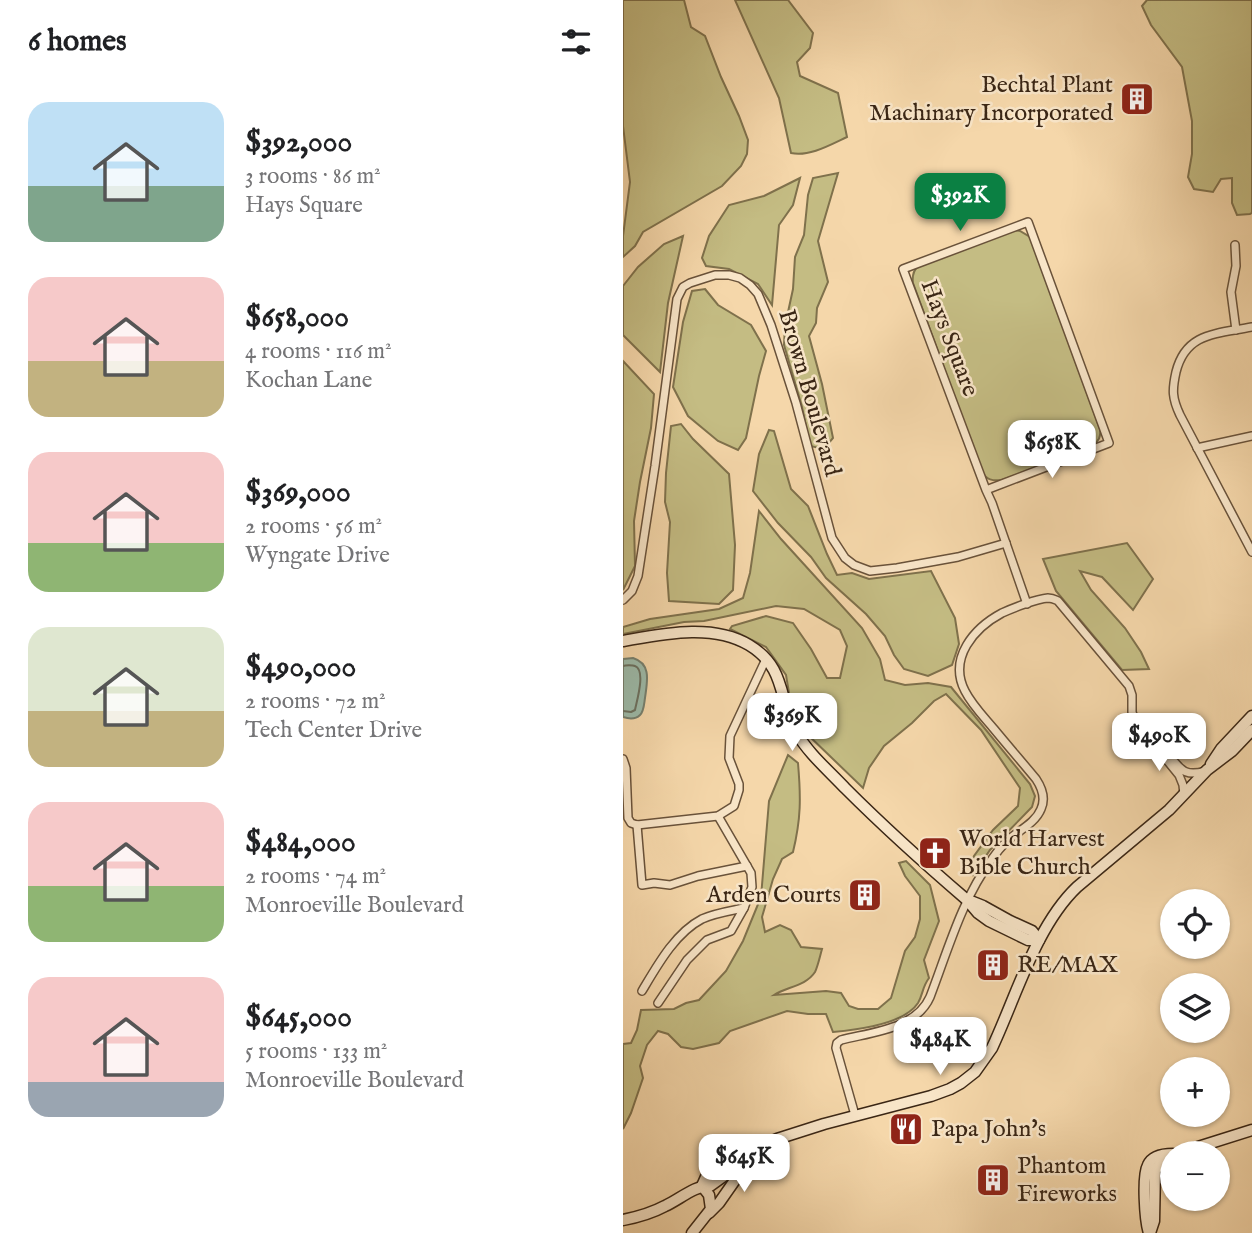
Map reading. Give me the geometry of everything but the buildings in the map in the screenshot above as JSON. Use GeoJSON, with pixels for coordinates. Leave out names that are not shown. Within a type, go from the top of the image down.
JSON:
{"type":"FeatureCollection","features":[{"type":"Feature","properties":{"kind":"main road"},"geometry":{"type":"LineString","coordinates":[[623,641],[680,633],[714,634],[745,643],[766,659],[776,672],[795,730],[809,749],[867,809],[978,913],[1028,940],[1039,940]]}},
{"type":"Feature","properties":{"kind":"main road"},"geometry":{"type":"LineString","coordinates":[[1207,770],[1221,749],[1252,716]]}},
{"type":"Feature","properties":{"kind":"main road"},"geometry":{"type":"LineString","coordinates":[[693,1231],[705,1207],[702,1186],[706,1177],[748,1148],[855,1115],[937,1094],[956,1087],[975,1072],[992,1048],[1039,940],[1053,915],[1071,893],[1169,810],[1207,770],[1232,751],[1252,730]]}},
{"type":"Feature","properties":{"kind":"main road"},"geometry":{"type":"LineString","coordinates":[[1217,1141],[1252,1130]]}},
{"type":"Feature","properties":{"kind":"main road"},"geometry":{"type":"LineString","coordinates":[[693,1231],[726,1194],[760,1146]]}},
{"type":"Feature","properties":{"kind":"main road"},"geometry":{"type":"LineString","coordinates":[[623,1220],[666,1206],[702,1186],[710,1186],[753,1155]]}},
{"type":"Feature","properties":{"kind":"main road"},"geometry":{"type":"LineString","coordinates":[[1149,1233],[1154,1221],[1155,1172],[1160,1165]]}},
{"type":"Feature","properties":{"kind":"main road"},"geometry":{"type":"LineString","coordinates":[[702,1186],[710,1198],[709,1213]]}},
{"type":"Feature","properties":{"kind":"street","name":"Hays Square"},"geometry":{"type":"LineString","coordinates":[[1028,222],[1109,443],[986,490],[903,269],[1028,222]]}},
{"type":"Feature","properties":{"kind":"street"},"geometry":{"type":"LineString","coordinates":[[1235,245],[1236,266],[1231,292],[1236,330]]}},
{"type":"Feature","properties":{"kind":"street","name":"Brown Boulevard"},"geometry":{"type":"LineString","coordinates":[[623,600],[632,591],[638,576],[677,299],[679,292],[690,283],[715,275],[740,278],[758,294],[796,403],[832,538],[845,558],[870,571],[958,557],[1006,542]]}},
{"type":"Feature","properties":{"kind":"street"},"geometry":{"type":"LineString","coordinates":[[1252,327],[1193,342],[1178,364],[1173,388],[1173,400],[1252,552]]}},
{"type":"Feature","properties":{"kind":"street"},"geometry":{"type":"LineString","coordinates":[[1197,448],[1252,436]]}},
{"type":"Feature","properties":{"kind":"street"},"geometry":{"type":"LineString","coordinates":[[986,490],[1027,604]]}},
{"type":"Feature","properties":{"kind":"street"},"geometry":{"type":"LineString","coordinates":[[855,1115],[836,1048],[837,1043],[898,1025],[920,1013],[928,1001],[967,900],[990,861],[1006,842],[1036,817],[1043,803],[1041,785],[963,688],[960,666],[963,652],[977,630],[998,615],[1027,604],[1054,599],[1129,687],[1133,717],[1179,775],[1184,794]]}},
{"type":"Feature","properties":{"kind":"street"},"geometry":{"type":"LineString","coordinates":[[623,759],[626,768],[628,818],[631,823],[637,825],[718,816],[734,806],[739,796],[739,784],[729,758],[729,741],[734,724],[766,659]]}},
{"type":"Feature","properties":{"kind":"street"},"geometry":{"type":"LineString","coordinates":[[753,690],[762,680],[776,672]]}},
{"type":"Feature","properties":{"kind":"street"},"geometry":{"type":"LineString","coordinates":[[1155,745],[1171,756],[1186,772],[1195,774],[1207,770]]}},
{"type":"Feature","properties":{"kind":"street"},"geometry":{"type":"LineString","coordinates":[[658,1003],[687,960],[707,940],[731,931],[744,908],[753,882],[751,873],[718,816]]}},
{"type":"Feature","properties":{"kind":"street"},"geometry":{"type":"LineString","coordinates":[[637,825],[642,885],[670,884],[747,866]]}},
{"type":"Feature","properties":{"kind":"street"},"geometry":{"type":"LineString","coordinates":[[642,991],[665,954],[691,926],[707,917],[744,908]]}},
{"type":"Feature","properties":{"kind":"shaded area"},"geometry":{"type":"Polygon","coordinates":[[[623,0],[684,0],[691,27],[705,36],[748,140],[747,154],[741,166],[722,186],[643,232],[635,246],[623,257],[630,182],[623,126],[623,0]]]}},
{"type":"Feature","properties":{"kind":"shaded area"},"geometry":{"type":"Polygon","coordinates":[[[735,0],[788,0],[813,33],[810,48],[797,62],[800,76],[838,93],[847,137],[812,152],[791,153],[779,98],[735,0]]]}},
{"type":"Feature","properties":{"kind":"shaded area"},"geometry":{"type":"Polygon","coordinates":[[[1147,0],[1252,0],[1250,214],[1237,215],[1232,203],[1232,178],[1221,179],[1213,192],[1194,189],[1188,177],[1192,154],[1192,121],[1182,67],[1151,25],[1142,6],[1147,0]]]}},
{"type":"Feature","properties":{"kind":"shaded area"},"geometry":{"type":"Polygon","coordinates":[[[838,173],[818,241],[828,282],[817,308],[816,323],[809,336],[833,438],[824,449],[810,446],[784,345],[795,257],[804,235],[808,195],[813,178],[838,173]]]}},
{"type":"Feature","properties":{"kind":"shaded area"},"geometry":{"type":"Polygon","coordinates":[[[800,178],[793,205],[779,225],[772,305],[758,284],[729,269],[706,266],[702,258],[709,236],[729,205],[764,196],[800,178]]]}},
{"type":"Feature","properties":{"kind":"shaded area"},"geometry":{"type":"Polygon","coordinates":[[[1014,230],[1030,237],[1100,434],[1098,441],[1092,446],[1002,480],[995,480],[982,472],[913,278],[918,266],[1014,230]]]}},
{"type":"Feature","properties":{"kind":"shaded area"},"geometry":{"type":"Polygon","coordinates":[[[683,236],[668,303],[660,372],[623,335],[623,286],[638,267],[664,244],[683,236]]]}},
{"type":"Feature","properties":{"kind":"shaded area"},"geometry":{"type":"Polygon","coordinates":[[[705,289],[718,305],[751,325],[766,351],[746,438],[738,450],[718,441],[688,416],[673,387],[683,322],[692,291],[705,289]]]}},
{"type":"Feature","properties":{"kind":"shaded area"},"geometry":{"type":"Polygon","coordinates":[[[623,361],[654,394],[651,428],[634,521],[635,566],[623,590],[623,361]]]}},
{"type":"Feature","properties":{"kind":"shaded area"},"geometry":{"type":"Polygon","coordinates":[[[681,424],[729,474],[735,545],[733,590],[719,604],[669,601],[667,573],[670,522],[665,502],[666,473],[671,426],[681,424]]]}},
{"type":"Feature","properties":{"kind":"shaded area"},"geometry":{"type":"Polygon","coordinates":[[[769,430],[774,431],[791,489],[808,506],[837,575],[852,573],[869,579],[931,571],[955,618],[959,644],[952,665],[928,676],[904,669],[885,636],[866,614],[826,578],[753,491],[759,454],[769,430]]]}},
{"type":"Feature","properties":{"kind":"shaded area"},"geometry":{"type":"Polygon","coordinates":[[[759,511],[862,628],[880,659],[885,680],[905,685],[928,683],[951,687],[1030,784],[1035,796],[1032,807],[990,850],[973,875],[970,870],[974,856],[993,830],[1018,806],[1020,788],[981,730],[946,694],[934,701],[884,746],[869,768],[863,788],[805,732],[792,711],[786,675],[766,647],[730,629],[732,626],[766,616],[793,623],[827,678],[840,678],[847,646],[840,630],[804,609],[776,606],[623,634],[623,627],[650,619],[719,609],[743,598],[750,573],[759,511]]]}},
{"type":"Feature","properties":{"kind":"shaded area"},"geometry":{"type":"Polygon","coordinates":[[[1127,543],[1153,579],[1133,610],[1102,577],[1080,571],[1091,590],[1125,628],[1149,669],[1122,670],[1056,591],[1043,559],[1127,543]]]}},
{"type":"Feature","properties":{"kind":"shaded area"},"geometry":{"type":"Polygon","coordinates":[[[788,755],[798,763],[798,829],[793,852],[782,859],[773,879],[762,917],[765,932],[780,925],[791,930],[801,947],[822,949],[811,977],[774,995],[826,991],[841,993],[849,1006],[858,1009],[878,1009],[891,998],[905,951],[915,937],[920,919],[920,896],[899,863],[906,861],[930,885],[939,921],[924,960],[929,978],[920,1000],[911,1010],[891,1021],[833,1032],[826,1014],[787,1011],[730,1031],[719,1043],[693,1049],[681,1047],[668,1034],[658,1031],[647,1045],[640,1066],[643,1078],[623,1129],[623,1044],[631,1043],[641,1010],[674,1009],[699,1000],[726,971],[743,941],[761,897],[769,801],[788,755]]]}},
{"type":"Feature","properties":{"kind":"water"},"geometry":{"type":"Polygon","coordinates":[[[633,658],[646,669],[647,680],[642,712],[638,717],[630,719],[623,717],[623,659],[633,658]]]}},
{"type":"Feature","properties":{"kind":"place","name":"Bechtal Plant Machinary Incorporated"},"geometry":{"type":"Point","coordinates":[1137,99]}},
{"type":"Feature","properties":{"kind":"place","name":"World Harvest Bible Church"},"geometry":{"type":"Point","coordinates":[935,853]}},
{"type":"Feature","properties":{"kind":"place","name":"Arden Courts"},"geometry":{"type":"Point","coordinates":[865,895]}},
{"type":"Feature","properties":{"kind":"place","name":"RE/MAX"},"geometry":{"type":"Point","coordinates":[993,965]}},
{"type":"Feature","properties":{"kind":"place","name":"Papa John's"},"geometry":{"type":"Point","coordinates":[906,1129]}},
{"type":"Feature","properties":{"kind":"place","name":"Phantom Fireworks"},"geometry":{"type":"Point","coordinates":[993,1180]}}]}
